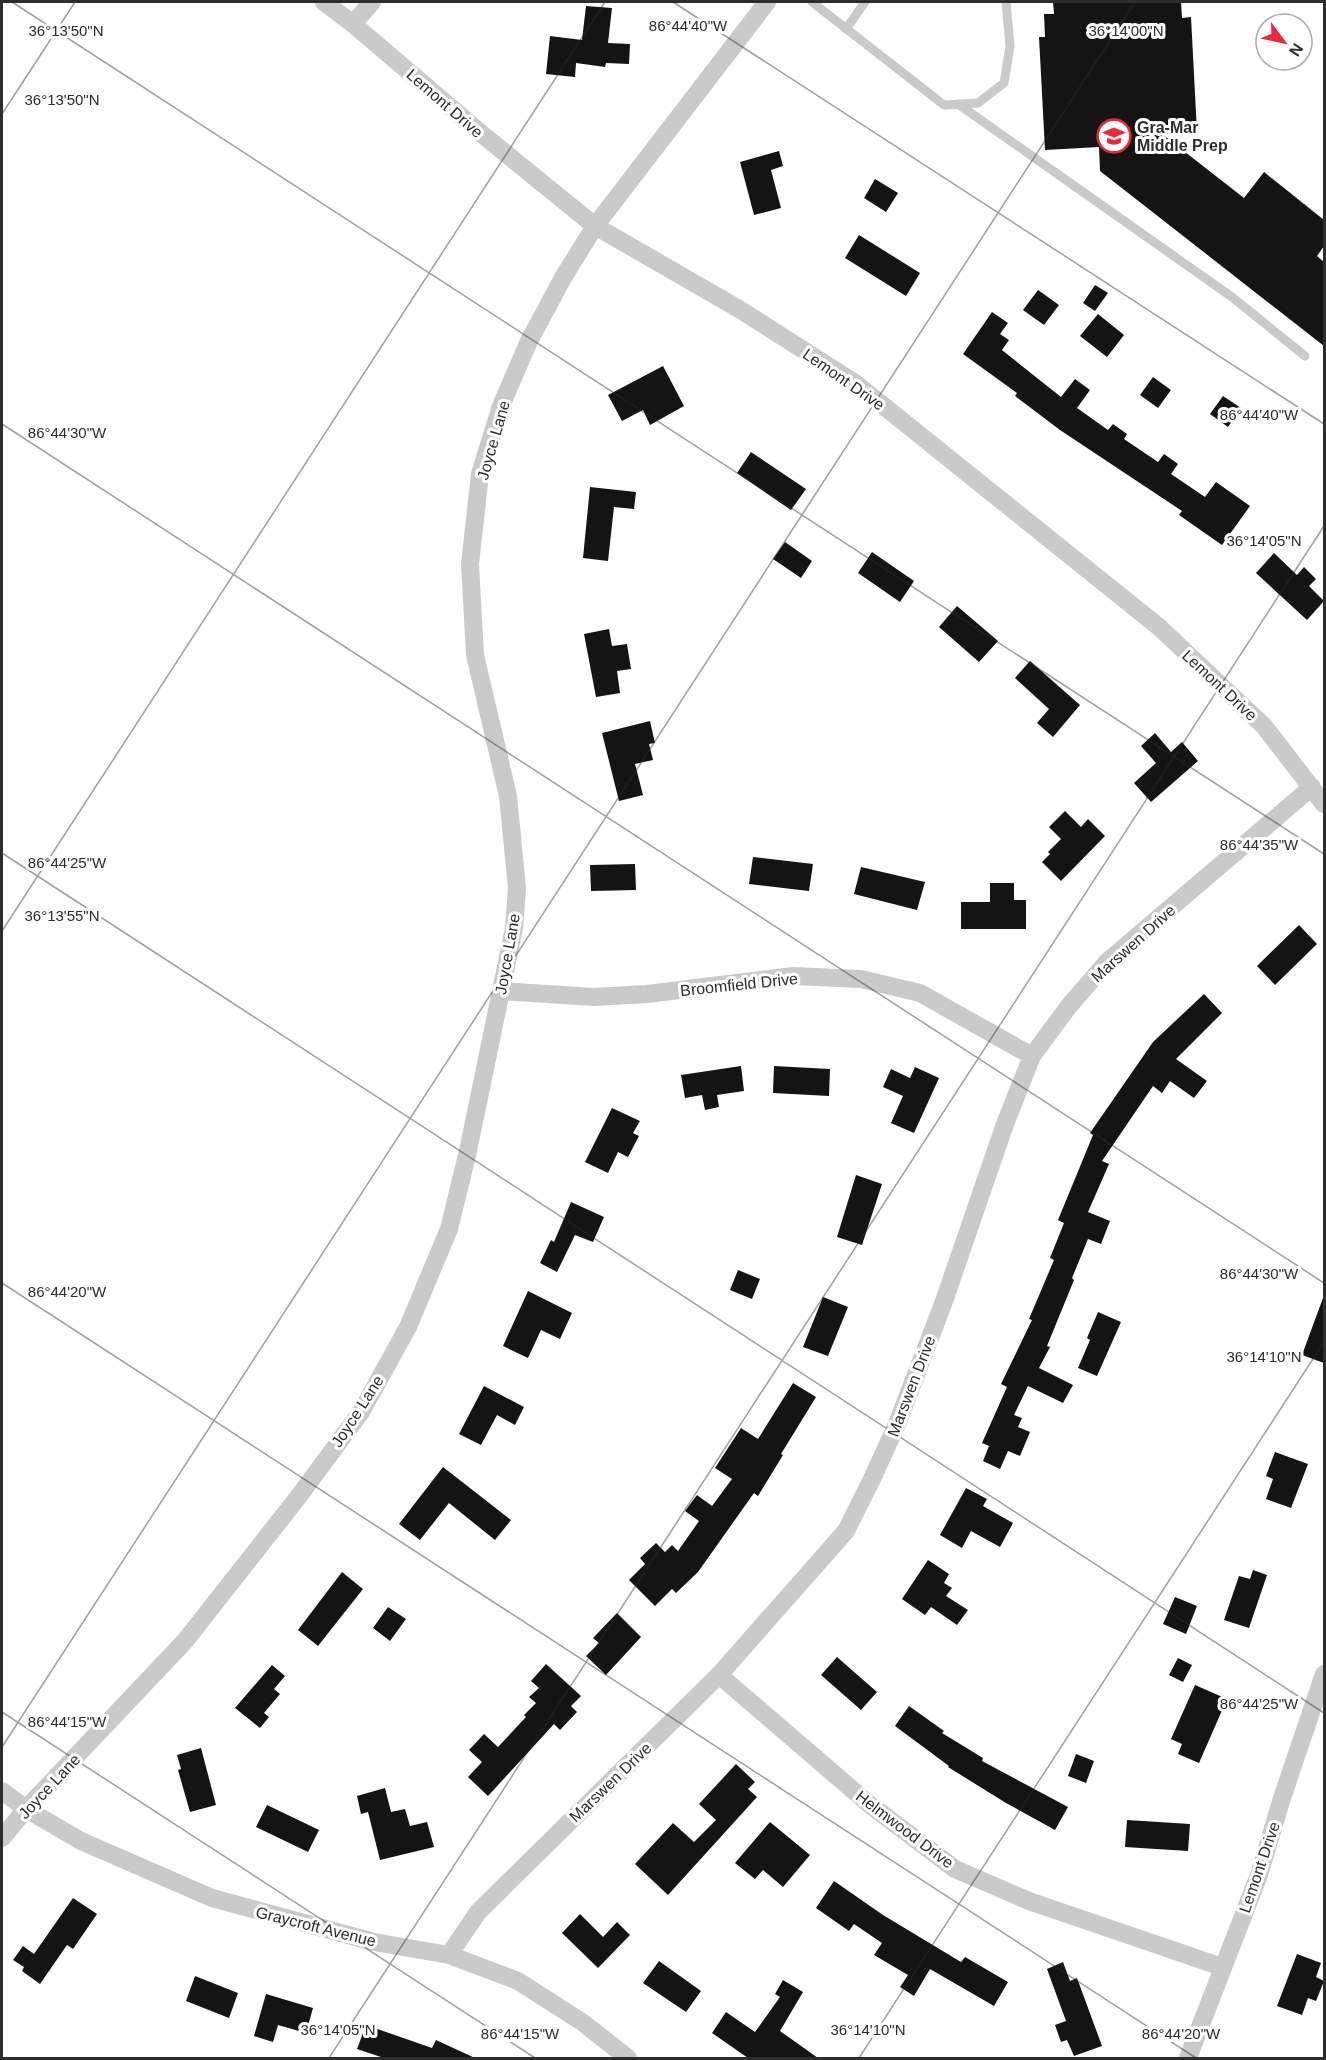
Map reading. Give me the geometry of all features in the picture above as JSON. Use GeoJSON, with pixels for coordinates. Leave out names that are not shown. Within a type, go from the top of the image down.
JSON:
{"type":"FeatureCollection","features":[{"type":"Feature","properties":{"kind":"street","name":"Lemont Drive"},"geometry":{"type":"LineString","coordinates":[[324,2],[595,226],[739,309],[855,383],[1159,627],[1264,726],[1324,804]]}},
{"type":"Feature","properties":{"kind":"street"},"geometry":{"type":"LineString","coordinates":[[353,24],[372,2]]}},
{"type":"Feature","properties":{"kind":"street","name":"Joyce Lane"},"geometry":{"type":"LineString","coordinates":[[2,1839],[26,1809],[185,1641],[299,1496],[360,1412],[408,1327],[449,1229],[468,1152],[514,928],[517,888],[508,796],[475,655],[470,564],[480,474],[501,406],[529,341],[564,276],[595,226],[767,2]]}},
{"type":"Feature","properties":{"kind":"street","name":"Marswen Drive"},"geometry":{"type":"LineString","coordinates":[[449,1955],[478,1912],[719,1675],[846,1531],[897,1424],[943,1305],[1005,1124],[1032,1056],[1069,1006],[1108,961],[1312,787]]}},
{"type":"Feature","properties":{"kind":"street","name":"Broomfield Drive"},"geometry":{"type":"LineString","coordinates":[[501,992],[594,998],[647,994],[794,976],[861,979],[920,993],[1032,1056]]}},
{"type":"Feature","properties":{"kind":"street","name":"Lemont Drive"},"geometry":{"type":"LineString","coordinates":[[1188,2058],[1259,1875],[1324,1674]]}},
{"type":"Feature","properties":{"kind":"street","name":"Helmwood Drive"},"geometry":{"type":"LineString","coordinates":[[719,1675],[869,1804],[955,1869],[1029,1901],[1222,1967]]}},
{"type":"Feature","properties":{"kind":"street","name":"Graycroft Avenue"},"geometry":{"type":"LineString","coordinates":[[2,1791],[26,1809],[81,1841],[212,1898],[374,1942],[449,1955],[518,1981],[582,2022],[628,2058]]}},
{"type":"Feature","properties":{"kind":"lane"},"geometry":{"type":"LineString","coordinates":[[812,2],[944,105],[978,104],[1004,83],[1010,46],[1006,2]]}},
{"type":"Feature","properties":{"kind":"lane"},"geometry":{"type":"LineString","coordinates":[[846,29],[865,2]]}},
{"type":"Feature","properties":{"kind":"lane"},"geometry":{"type":"LineString","coordinates":[[958,104],[1232,297],[1305,356]]}},
{"type":"Feature","properties":{"kind":"building"},"geometry":{"type":"Polygon","coordinates":[[[1053,2],[1181,2],[1182,18],[1191,17],[1197,132],[1162,134],[1244,198],[1264,172],[1324,220],[1324,246],[1317,256],[1324,262],[1324,346],[1100,171],[1099,147],[1045,150],[1039,37],[1045,37],[1044,14],[1054,14],[1053,2]]]}},
{"type":"Feature","properties":{"kind":"building"},"geometry":{"type":"Polygon","coordinates":[[[586,6],[612,8],[608,43],[630,44],[629,64],[606,63],[605,67],[576,63],[575,77],[546,74],[550,36],[582,40],[586,6]]]}},
{"type":"Feature","properties":{"kind":"building"},"geometry":{"type":"Polygon","coordinates":[[[779,151],[783,166],[771,170],[781,208],[754,215],[740,162],[779,151]]]}},
{"type":"Feature","properties":{"kind":"building"},"geometry":{"type":"Polygon","coordinates":[[[875,179],[898,193],[886,212],[864,198],[875,179]]]}},
{"type":"Feature","properties":{"kind":"building"},"geometry":{"type":"Polygon","coordinates":[[[859,235],[920,273],[906,296],[845,258],[859,235]]]}},
{"type":"Feature","properties":{"kind":"building"},"geometry":{"type":"Polygon","coordinates":[[[1095,285],[1108,293],[1095,311],[1083,303],[1095,285]]]}},
{"type":"Feature","properties":{"kind":"building"},"geometry":{"type":"Polygon","coordinates":[[[1038,290],[1059,305],[1044,325],[1023,310],[1038,290]]]}},
{"type":"Feature","properties":{"kind":"building"},"geometry":{"type":"Polygon","coordinates":[[[992,312],[1008,323],[1000,334],[1009,340],[1002,350],[1061,397],[1075,379],[1090,390],[1077,408],[1108,430],[1113,424],[1127,434],[1124,439],[1158,462],[1164,454],[1178,464],[1171,474],[1205,497],[1216,482],[1250,506],[1222,545],[1179,515],[1182,511],[1060,430],[1015,396],[1017,393],[963,354],[992,312]]]}},
{"type":"Feature","properties":{"kind":"building"},"geometry":{"type":"Polygon","coordinates":[[[1098,314],[1124,335],[1107,357],[1080,336],[1098,314]]]}},
{"type":"Feature","properties":{"kind":"building"},"geometry":{"type":"Polygon","coordinates":[[[663,366],[684,406],[650,425],[643,410],[622,421],[608,395],[663,366]]]}},
{"type":"Feature","properties":{"kind":"building"},"geometry":{"type":"Polygon","coordinates":[[[1153,377],[1171,390],[1158,408],[1140,395],[1153,377]]]}},
{"type":"Feature","properties":{"kind":"building"},"geometry":{"type":"Polygon","coordinates":[[[1223,396],[1241,408],[1228,427],[1210,414],[1223,396]]]}},
{"type":"Feature","properties":{"kind":"building"},"geometry":{"type":"Polygon","coordinates":[[[751,452],[806,489],[791,510],[737,473],[751,452]]]}},
{"type":"Feature","properties":{"kind":"building"},"geometry":{"type":"Polygon","coordinates":[[[590,487],[636,492],[634,509],[614,507],[608,561],[583,558],[590,487]]]}},
{"type":"Feature","properties":{"kind":"building"},"geometry":{"type":"Polygon","coordinates":[[[785,542],[812,561],[801,578],[773,559],[785,542]]]}},
{"type":"Feature","properties":{"kind":"building"},"geometry":{"type":"Polygon","coordinates":[[[872,552],[914,581],[900,602],[858,573],[872,552]]]}},
{"type":"Feature","properties":{"kind":"building"},"geometry":{"type":"Polygon","coordinates":[[[1274,553],[1297,575],[1304,567],[1316,579],[1309,586],[1324,601],[1307,620],[1256,573],[1274,553]]]}},
{"type":"Feature","properties":{"kind":"building"},"geometry":{"type":"Polygon","coordinates":[[[957,606],[998,641],[979,662],[939,627],[957,606]]]}},
{"type":"Feature","properties":{"kind":"building"},"geometry":{"type":"Polygon","coordinates":[[[609,629],[612,646],[627,644],[631,669],[617,671],[620,693],[596,697],[584,634],[609,629]]]}},
{"type":"Feature","properties":{"kind":"building"},"geometry":{"type":"Polygon","coordinates":[[[1030,661],[1080,705],[1053,737],[1037,723],[1049,709],[1015,678],[1030,661]]]}},
{"type":"Feature","properties":{"kind":"building"},"geometry":{"type":"Polygon","coordinates":[[[650,721],[655,743],[649,744],[653,760],[635,764],[643,795],[619,801],[602,733],[650,721]]]}},
{"type":"Feature","properties":{"kind":"building"},"geometry":{"type":"Polygon","coordinates":[[[1155,733],[1171,752],[1182,742],[1198,761],[1151,802],[1134,783],[1156,763],[1141,746],[1155,733]]]}},
{"type":"Feature","properties":{"kind":"building"},"geometry":{"type":"Polygon","coordinates":[[[1065,811],[1081,827],[1088,819],[1105,836],[1061,881],[1042,862],[1061,839],[1049,827],[1065,811]]]}},
{"type":"Feature","properties":{"kind":"building"},"geometry":{"type":"Polygon","coordinates":[[[753,857],[813,864],[809,891],[749,884],[753,857]]]}},
{"type":"Feature","properties":{"kind":"building"},"geometry":{"type":"Polygon","coordinates":[[[635,864],[636,890],[591,891],[590,865],[635,864]]]}},
{"type":"Feature","properties":{"kind":"building"},"geometry":{"type":"Polygon","coordinates":[[[861,867],[925,882],[917,910],[854,894],[861,867]]]}},
{"type":"Feature","properties":{"kind":"building"},"geometry":{"type":"Polygon","coordinates":[[[990,883],[1014,883],[1014,900],[1026,900],[1026,929],[961,929],[961,902],[990,902],[990,883]]]}},
{"type":"Feature","properties":{"kind":"building"},"geometry":{"type":"Polygon","coordinates":[[[1299,925],[1317,944],[1275,985],[1257,966],[1299,925]]]}},
{"type":"Feature","properties":{"kind":"building"},"geometry":{"type":"Polygon","coordinates":[[[1204,994],[1222,1013],[1176,1059],[1207,1081],[1194,1098],[1170,1081],[1162,1093],[1153,1086],[1102,1161],[1109,1164],[1088,1212],[1110,1221],[1101,1244],[1088,1239],[1047,1346],[1050,1347],[1039,1368],[1073,1385],[1063,1403],[1028,1386],[1014,1415],[1022,1418],[1018,1427],[1030,1432],[1020,1456],[1008,1451],[1000,1469],[983,1461],[989,1446],[982,1443],[1007,1387],[1001,1384],[1032,1320],[1029,1319],[1054,1260],[1050,1258],[1064,1223],[1058,1220],[1093,1135],[1090,1133],[1153,1042],[1204,994]]]}},
{"type":"Feature","properties":{"kind":"building"},"geometry":{"type":"Polygon","coordinates":[[[741,1066],[744,1091],[717,1095],[719,1107],[705,1110],[702,1095],[685,1098],[681,1075],[741,1066]]]}},
{"type":"Feature","properties":{"kind":"building"},"geometry":{"type":"Polygon","coordinates":[[[774,1066],[830,1069],[829,1096],[773,1093],[774,1066]]]}},
{"type":"Feature","properties":{"kind":"building"},"geometry":{"type":"Polygon","coordinates":[[[915,1067],[939,1078],[914,1133],[891,1123],[903,1096],[883,1087],[891,1069],[910,1078],[915,1067]]]}},
{"type":"Feature","properties":{"kind":"building"},"geometry":{"type":"Polygon","coordinates":[[[612,1108],[640,1121],[633,1133],[639,1136],[628,1157],[618,1152],[608,1173],[585,1162],[612,1108]]]}},
{"type":"Feature","properties":{"kind":"building"},"geometry":{"type":"Polygon","coordinates":[[[856,1175],[882,1184],[862,1245],[837,1237],[856,1175]]]}},
{"type":"Feature","properties":{"kind":"building"},"geometry":{"type":"Polygon","coordinates":[[[571,1202],[604,1217],[593,1242],[575,1235],[557,1272],[540,1263],[551,1240],[554,1242],[571,1202]]]}},
{"type":"Feature","properties":{"kind":"building"},"geometry":{"type":"Polygon","coordinates":[[[738,1270],[760,1279],[752,1299],[730,1290],[738,1270]]]}},
{"type":"Feature","properties":{"kind":"building"},"geometry":{"type":"Polygon","coordinates":[[[528,1291],[572,1313],[560,1339],[541,1330],[528,1358],[503,1346],[528,1291]]]}},
{"type":"Feature","properties":{"kind":"building"},"geometry":{"type":"Polygon","coordinates":[[[823,1297],[848,1307],[828,1356],[803,1347],[823,1297]]]}},
{"type":"Feature","properties":{"kind":"building"},"geometry":{"type":"Polygon","coordinates":[[[1324,1298],[1324,1363],[1302,1355],[1324,1298]]]}},
{"type":"Feature","properties":{"kind":"building"},"geometry":{"type":"Polygon","coordinates":[[[1098,1312],[1121,1322],[1097,1376],[1078,1368],[1090,1340],[1087,1338],[1098,1312]]]}},
{"type":"Feature","properties":{"kind":"building"},"geometry":{"type":"Polygon","coordinates":[[[793,1383],[816,1397],[758,1496],[754,1493],[698,1572],[676,1593],[672,1589],[655,1606],[629,1580],[645,1564],[640,1558],[656,1543],[665,1552],[672,1545],[678,1551],[699,1521],[685,1511],[697,1495],[712,1506],[732,1479],[715,1468],[741,1428],[758,1439],[793,1383]]]}},
{"type":"Feature","properties":{"kind":"building"},"geometry":{"type":"Polygon","coordinates":[[[484,1386],[524,1407],[515,1425],[497,1415],[481,1445],[459,1434],[484,1386]]]}},
{"type":"Feature","properties":{"kind":"building"},"geometry":{"type":"Polygon","coordinates":[[[1275,1452],[1308,1464],[1291,1508],[1266,1499],[1273,1479],[1266,1476],[1275,1452]]]}},
{"type":"Feature","properties":{"kind":"building"},"geometry":{"type":"Polygon","coordinates":[[[443,1467],[511,1520],[495,1540],[449,1503],[420,1540],[399,1524],[443,1467]]]}},
{"type":"Feature","properties":{"kind":"building"},"geometry":{"type":"Polygon","coordinates":[[[966,1488],[987,1499],[983,1506],[1013,1523],[1000,1547],[971,1531],[962,1548],[940,1535],[966,1488]]]}},
{"type":"Feature","properties":{"kind":"building"},"geometry":{"type":"Polygon","coordinates":[[[928,1560],[949,1574],[944,1583],[952,1588],[946,1596],[968,1610],[957,1625],[931,1607],[925,1615],[902,1599],[928,1560]]]}},
{"type":"Feature","properties":{"kind":"building"},"geometry":{"type":"Polygon","coordinates":[[[1253,1570],[1267,1575],[1249,1628],[1224,1620],[1239,1576],[1250,1579],[1253,1570]]]}},
{"type":"Feature","properties":{"kind":"building"},"geometry":{"type":"Polygon","coordinates":[[[342,1572],[363,1589],[318,1646],[298,1630],[342,1572]]]}},
{"type":"Feature","properties":{"kind":"building"},"geometry":{"type":"Polygon","coordinates":[[[1175,1597],[1197,1606],[1186,1634],[1163,1624],[1175,1597]]]}},
{"type":"Feature","properties":{"kind":"building"},"geometry":{"type":"Polygon","coordinates":[[[388,1607],[406,1619],[390,1641],[373,1628],[388,1607]]]}},
{"type":"Feature","properties":{"kind":"building"},"geometry":{"type":"Polygon","coordinates":[[[617,1613],[641,1637],[606,1675],[586,1656],[599,1643],[593,1638],[617,1613]]]}},
{"type":"Feature","properties":{"kind":"building"},"geometry":{"type":"Polygon","coordinates":[[[837,1657],[877,1692],[861,1710],[821,1675],[837,1657]]]}},
{"type":"Feature","properties":{"kind":"building"},"geometry":{"type":"Polygon","coordinates":[[[1178,1658],[1192,1665],[1183,1682],[1169,1675],[1178,1658]]]}},
{"type":"Feature","properties":{"kind":"building"},"geometry":{"type":"Polygon","coordinates":[[[546,1664],[581,1696],[571,1706],[577,1712],[560,1730],[554,1724],[488,1796],[468,1777],[482,1762],[469,1750],[484,1734],[498,1747],[526,1717],[524,1715],[536,1703],[529,1697],[539,1688],[531,1681],[546,1664]]]}},
{"type":"Feature","properties":{"kind":"building"},"geometry":{"type":"Polygon","coordinates":[[[272,1665],[285,1676],[274,1689],[280,1694],[264,1713],[269,1717],[260,1728],[235,1708],[272,1665]]]}},
{"type":"Feature","properties":{"kind":"building"},"geometry":{"type":"Polygon","coordinates":[[[1195,1685],[1227,1699],[1199,1763],[1178,1754],[1182,1744],[1171,1739],[1195,1685]]]}},
{"type":"Feature","properties":{"kind":"building"},"geometry":{"type":"Polygon","coordinates":[[[909,1706],[944,1731],[942,1733],[983,1758],[982,1761],[1068,1807],[1055,1830],[948,1767],[895,1726],[909,1706]]]}},
{"type":"Feature","properties":{"kind":"building"},"geometry":{"type":"Polygon","coordinates":[[[201,1748],[216,1805],[190,1812],[178,1770],[181,1769],[177,1755],[201,1748]]]}},
{"type":"Feature","properties":{"kind":"building"},"geometry":{"type":"Polygon","coordinates":[[[1076,1754],[1094,1761],[1086,1783],[1068,1776],[1076,1754]]]}},
{"type":"Feature","properties":{"kind":"building"},"geometry":{"type":"Polygon","coordinates":[[[736,1764],[755,1782],[748,1789],[757,1797],[668,1895],[635,1864],[673,1823],[694,1842],[716,1820],[699,1804],[736,1764]]]}},
{"type":"Feature","properties":{"kind":"building"},"geometry":{"type":"Polygon","coordinates":[[[385,1788],[391,1812],[405,1809],[410,1826],[427,1822],[434,1847],[380,1860],[368,1812],[361,1814],[357,1796],[385,1788]]]}},
{"type":"Feature","properties":{"kind":"building"},"geometry":{"type":"Polygon","coordinates":[[[267,1805],[319,1830],[308,1852],[256,1827],[267,1805]]]}},
{"type":"Feature","properties":{"kind":"building"},"geometry":{"type":"Polygon","coordinates":[[[1127,1820],[1190,1824],[1188,1851],[1125,1847],[1127,1820]]]}},
{"type":"Feature","properties":{"kind":"building"},"geometry":{"type":"Polygon","coordinates":[[[770,1822],[810,1855],[783,1887],[763,1870],[755,1879],[735,1863],[770,1822]]]}},
{"type":"Feature","properties":{"kind":"building"},"geometry":{"type":"Polygon","coordinates":[[[834,1881],[883,1915],[961,1962],[965,1957],[1008,1982],[994,2006],[930,1969],[914,1996],[900,1987],[908,1975],[874,1955],[882,1943],[854,1924],[849,1931],[816,1908],[834,1881]]]}},
{"type":"Feature","properties":{"kind":"building"},"geometry":{"type":"Polygon","coordinates":[[[73,1898],[97,1914],[73,1949],[67,1945],[40,1984],[22,1971],[24,1967],[13,1960],[23,1946],[34,1954],[73,1898]]]}},
{"type":"Feature","properties":{"kind":"building"},"geometry":{"type":"Polygon","coordinates":[[[580,1914],[603,1937],[617,1922],[630,1935],[598,1968],[562,1933],[580,1914]]]}},
{"type":"Feature","properties":{"kind":"building"},"geometry":{"type":"Polygon","coordinates":[[[1297,1954],[1321,1963],[1316,1977],[1324,1981],[1316,2001],[1308,1998],[1302,2015],[1277,2006],[1297,1954]]]}},
{"type":"Feature","properties":{"kind":"building"},"geometry":{"type":"Polygon","coordinates":[[[659,1961],[701,1991],[686,2012],[643,1983],[659,1961]]]}},
{"type":"Feature","properties":{"kind":"building"},"geometry":{"type":"Polygon","coordinates":[[[1063,1962],[1070,1981],[1077,1978],[1102,2046],[1074,2056],[1067,2040],[1061,2042],[1055,2025],[1066,2021],[1047,1969],[1063,1962]]]}},
{"type":"Feature","properties":{"kind":"building"},"geometry":{"type":"Polygon","coordinates":[[[195,1976],[238,1993],[229,2018],[186,2001],[195,1976]]]}},
{"type":"Feature","properties":{"kind":"building"},"geometry":{"type":"Polygon","coordinates":[[[783,1980],[803,1992],[780,2031],[818,2058],[748,2058],[712,2033],[726,2012],[755,2032],[780,1997],[775,1994],[783,1980]]]}},
{"type":"Feature","properties":{"kind":"building"},"geometry":{"type":"Polygon","coordinates":[[[266,1994],[313,2008],[306,2033],[278,2025],[273,2042],[254,2036],[266,1994]]]}},
{"type":"Feature","properties":{"kind":"building"},"geometry":{"type":"Polygon","coordinates":[[[366,2025],[432,2048],[436,2040],[475,2058],[384,2058],[357,2049],[366,2025]]]}},
{"type":"Feature","properties":{"kind":"place","name":"Gra-Mar Middle Prep"},"geometry":{"type":"Point","coordinates":[1114,136]}}]}
